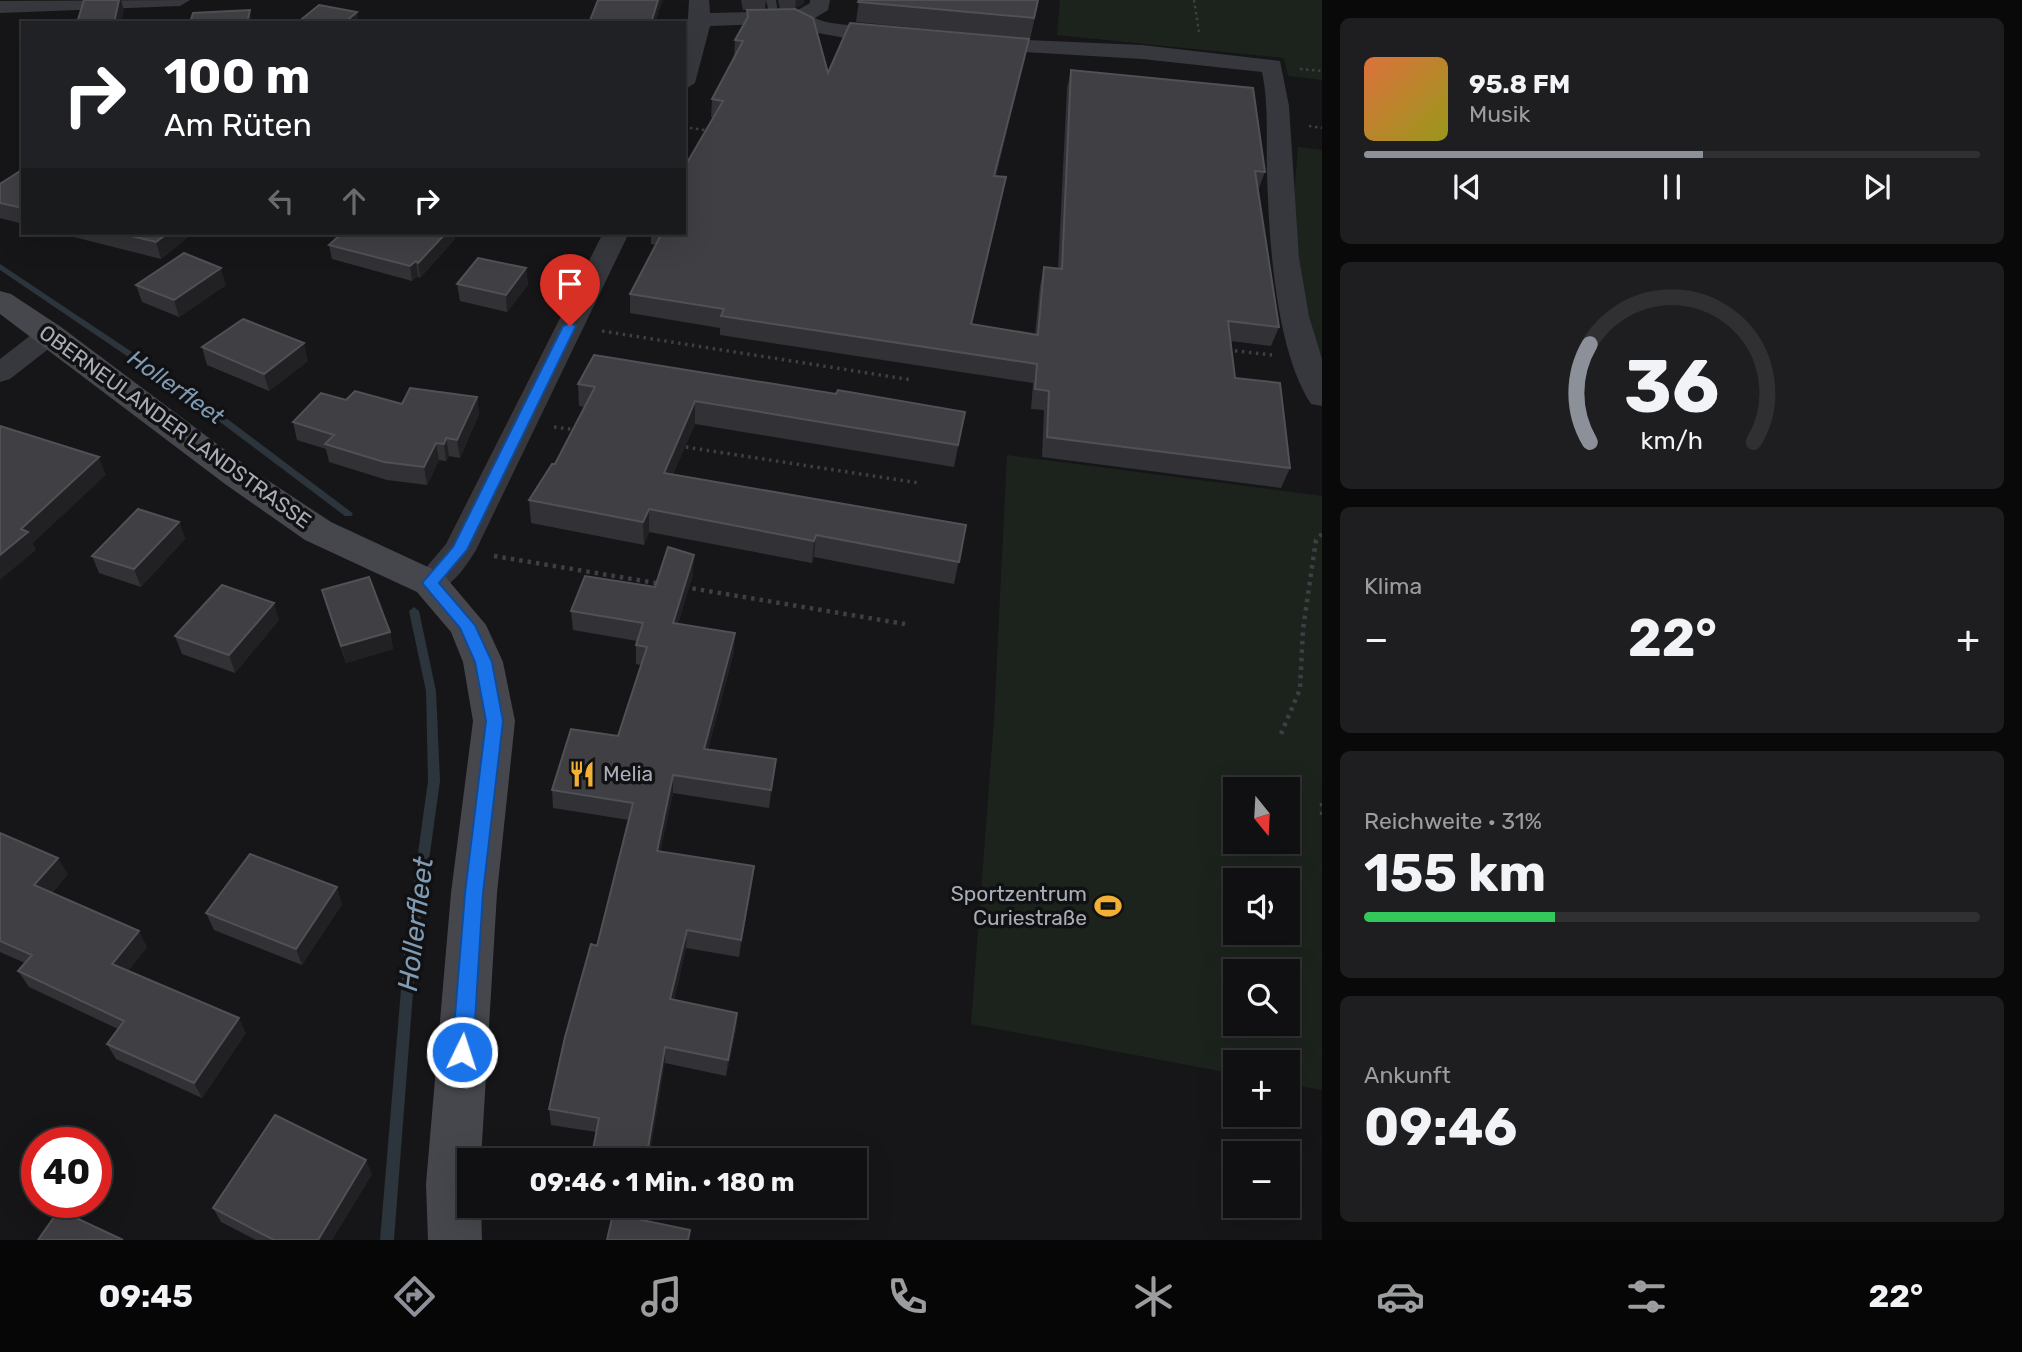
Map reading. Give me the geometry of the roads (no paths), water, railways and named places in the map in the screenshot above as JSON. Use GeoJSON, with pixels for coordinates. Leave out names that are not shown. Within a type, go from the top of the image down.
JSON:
{"type":"FeatureCollection","features":[{"type":"Feature","properties":{"kind":"street"},"geometry":{"type":"LineString","coordinates":[[0,6],[180,0]]}},
{"type":"Feature","properties":{"kind":"street"},"geometry":{"type":"LineString","coordinates":[[800,17],[821,6],[820,0]]}},
{"type":"Feature","properties":{"kind":"street"},"geometry":{"type":"LineString","coordinates":[[686,77],[699,40],[700,10],[773,9],[800,17],[810,26],[916,38]]}},
{"type":"Feature","properties":{"kind":"street"},"geometry":{"type":"LineString","coordinates":[[956,41],[1203,57],[1272,66],[1281,123],[1279,170],[1286,247],[1307,360],[1322,397]]}},
{"type":"Feature","properties":{"kind":"street"},"geometry":{"type":"LineString","coordinates":[[455,1240],[453,1184],[474,893],[494,721],[483,662],[467,625],[430,583],[459,550],[615,235]]}},
{"type":"Feature","properties":{"kind":"street","name":"OBERNEULANDER LANDSTRASSE"},"geometry":{"type":"LineString","coordinates":[[0,300],[50,334],[237,476],[318,531],[430,583]]}},
{"type":"Feature","properties":{"kind":"street"},"geometry":{"type":"LineString","coordinates":[[0,373],[50,334]]}},
{"type":"Feature","properties":{"kind":"waterway","name":"Hollerfleet"},"geometry":{"type":"LineString","coordinates":[[0,266],[183,390],[348,514]]}},
{"type":"Feature","properties":{"kind":"waterway","name":"Hollerfleet"},"geometry":{"type":"LineString","coordinates":[[387,1240],[410,954],[434,781],[431,691],[414,611]]}},
{"type":"Feature","properties":{"kind":"place","name":"Melia"},"geometry":{"type":"Point","coordinates":[582,774]}},
{"type":"Feature","properties":{"kind":"place","name":"Sportzentrum Curiestraße"},"geometry":{"type":"Point","coordinates":[1108,906]}}]}
